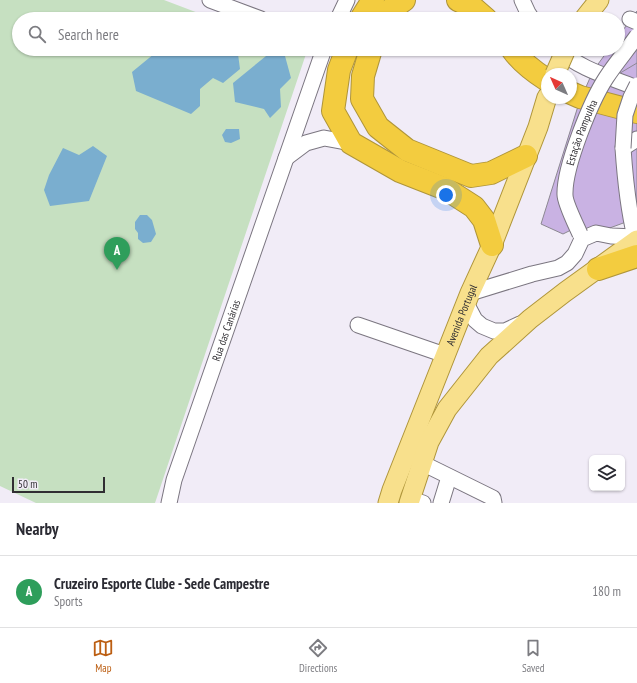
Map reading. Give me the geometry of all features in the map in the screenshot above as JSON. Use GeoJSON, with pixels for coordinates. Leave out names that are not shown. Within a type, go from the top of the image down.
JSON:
{"type":"FeatureCollection","features":[{"type":"Feature","properties":{"kind":"highway"},"geometry":{"type":"LineString","coordinates":[[365,12],[373,0]]}},
{"type":"Feature","properties":{"kind":"highway"},"geometry":{"type":"LineString","coordinates":[[387,12],[404,0]]}},
{"type":"Feature","properties":{"kind":"highway"},"geometry":{"type":"LineString","coordinates":[[458,0],[471,6],[478,12]]}},
{"type":"Feature","properties":{"kind":"highway"},"geometry":{"type":"LineString","coordinates":[[489,0],[492,12]]}},
{"type":"Feature","properties":{"kind":"highway"},"geometry":{"type":"LineString","coordinates":[[344,56],[339,70],[333,110],[351,143],[400,171],[446,189],[474,207],[484,220],[492,246]]}},
{"type":"Feature","properties":{"kind":"highway"},"geometry":{"type":"LineString","coordinates":[[369,56],[363,76],[362,99],[378,127],[407,150],[470,176],[492,173],[526,156]]}},
{"type":"Feature","properties":{"kind":"highway"},"geometry":{"type":"LineString","coordinates":[[517,56],[532,71],[541,76]]}},
{"type":"Feature","properties":{"kind":"highway"},"geometry":{"type":"LineString","coordinates":[[577,96],[637,112]]}},
{"type":"Feature","properties":{"kind":"highway"},"geometry":{"type":"LineString","coordinates":[[598,269],[636,242]]}},
{"type":"Feature","properties":{"kind":"main road"},"geometry":{"type":"LineString","coordinates":[[590,12],[599,0]]}},
{"type":"Feature","properties":{"kind":"main road"},"geometry":{"type":"LineString","coordinates":[[558,68],[563,56]]}},
{"type":"Feature","properties":{"kind":"main road","name":"Avenida Portugal"},"geometry":{"type":"LineString","coordinates":[[388,503],[468,298],[492,246],[538,127],[545,104]]}},
{"type":"Feature","properties":{"kind":"main road"},"geometry":{"type":"LineString","coordinates":[[414,502],[422,463],[429,442],[447,409],[489,356],[530,319],[598,269]]}},
{"type":"Feature","properties":{"kind":"street"},"geometry":{"type":"LineString","coordinates":[[210,0],[242,12]]}},
{"type":"Feature","properties":{"kind":"street"},"geometry":{"type":"LineString","coordinates":[[522,0],[528,12]]}},
{"type":"Feature","properties":{"kind":"street"},"geometry":{"type":"LineString","coordinates":[[342,12],[347,2]]}},
{"type":"Feature","properties":{"kind":"street","name":"Estação Pampulha"},"geometry":{"type":"LineString","coordinates":[[625,52],[637,36]]}},
{"type":"Feature","properties":{"kind":"street","name":"Rua das Canárias"},"geometry":{"type":"LineString","coordinates":[[169,503],[174,480],[322,56]]}},
{"type":"Feature","properties":{"kind":"street"},"geometry":{"type":"LineString","coordinates":[[530,319],[505,331],[494,331],[482,326],[475,320],[468,298],[532,274],[558,268],[567,263],[575,254],[581,236],[596,233],[636,242],[631,221],[631,173],[623,148],[625,115],[631,97],[637,86],[593,71],[566,56]]}},
{"type":"Feature","properties":{"kind":"street","name":"Estação Pampulha"},"geometry":{"type":"LineString","coordinates":[[581,236],[564,196],[567,172],[594,101],[606,78],[622,56]]}},
{"type":"Feature","properties":{"kind":"street"},"geometry":{"type":"LineString","coordinates":[[286,158],[306,143],[324,138],[351,143]]}},
{"type":"Feature","properties":{"kind":"street"},"geometry":{"type":"LineString","coordinates":[[623,148],[637,139]]}},
{"type":"Feature","properties":{"kind":"street"},"geometry":{"type":"LineString","coordinates":[[358,325],[445,355]]}},
{"type":"Feature","properties":{"kind":"street"},"geometry":{"type":"LineString","coordinates":[[422,463],[492,498],[494,503]]}},
{"type":"Feature","properties":{"kind":"street"},"geometry":{"type":"LineString","coordinates":[[441,503],[449,477]]}},
{"type":"Feature","properties":{"kind":"green space"},"geometry":{"type":"Polygon","coordinates":[[[0,0],[164,0],[196,12],[12,12],[12,56],[305,56],[155,503],[36,503],[0,486],[0,0]]]}},
{"type":"Feature","properties":{"kind":"water"},"geometry":{"type":"Polygon","coordinates":[[[151,56],[238,56],[240,69],[223,83],[213,78],[200,89],[200,106],[191,114],[136,91],[132,72],[151,56]]]}},
{"type":"Feature","properties":{"kind":"water"},"geometry":{"type":"Polygon","coordinates":[[[266,56],[285,56],[291,78],[280,89],[281,107],[270,118],[264,109],[235,102],[233,83],[266,56]]]}},
{"type":"Feature","properties":{"kind":"water"},"geometry":{"type":"Polygon","coordinates":[[[226,129],[239,129],[240,139],[231,143],[225,142],[222,135],[226,129]]]}},
{"type":"Feature","properties":{"kind":"water"},"geometry":{"type":"Polygon","coordinates":[[[93,146],[107,156],[89,201],[50,206],[44,190],[49,175],[63,148],[79,155],[93,146]]]}},
{"type":"Feature","properties":{"kind":"water"},"geometry":{"type":"Polygon","coordinates":[[[140,215],[147,215],[152,220],[156,234],[151,242],[143,243],[138,239],[138,233],[135,229],[135,222],[140,215]]]}},
{"type":"Feature","properties":{"kind":"building"},"geometry":{"type":"Polygon","coordinates":[[[637,11],[637,218],[596,233],[577,227],[563,234],[541,224],[579,103],[593,71],[604,56],[625,56],[625,27],[637,11]]]}},
{"type":"Feature","properties":{"kind":"building"},"geometry":{"type":"Polygon","coordinates":[[[637,63],[637,149],[600,85],[637,63]]]}},
{"type":"Feature","properties":{"kind":"place","name":"Cruzeiro Esporte Clube - Sede Campestre"},"geometry":{"type":"Point","coordinates":[117,270]}}]}
